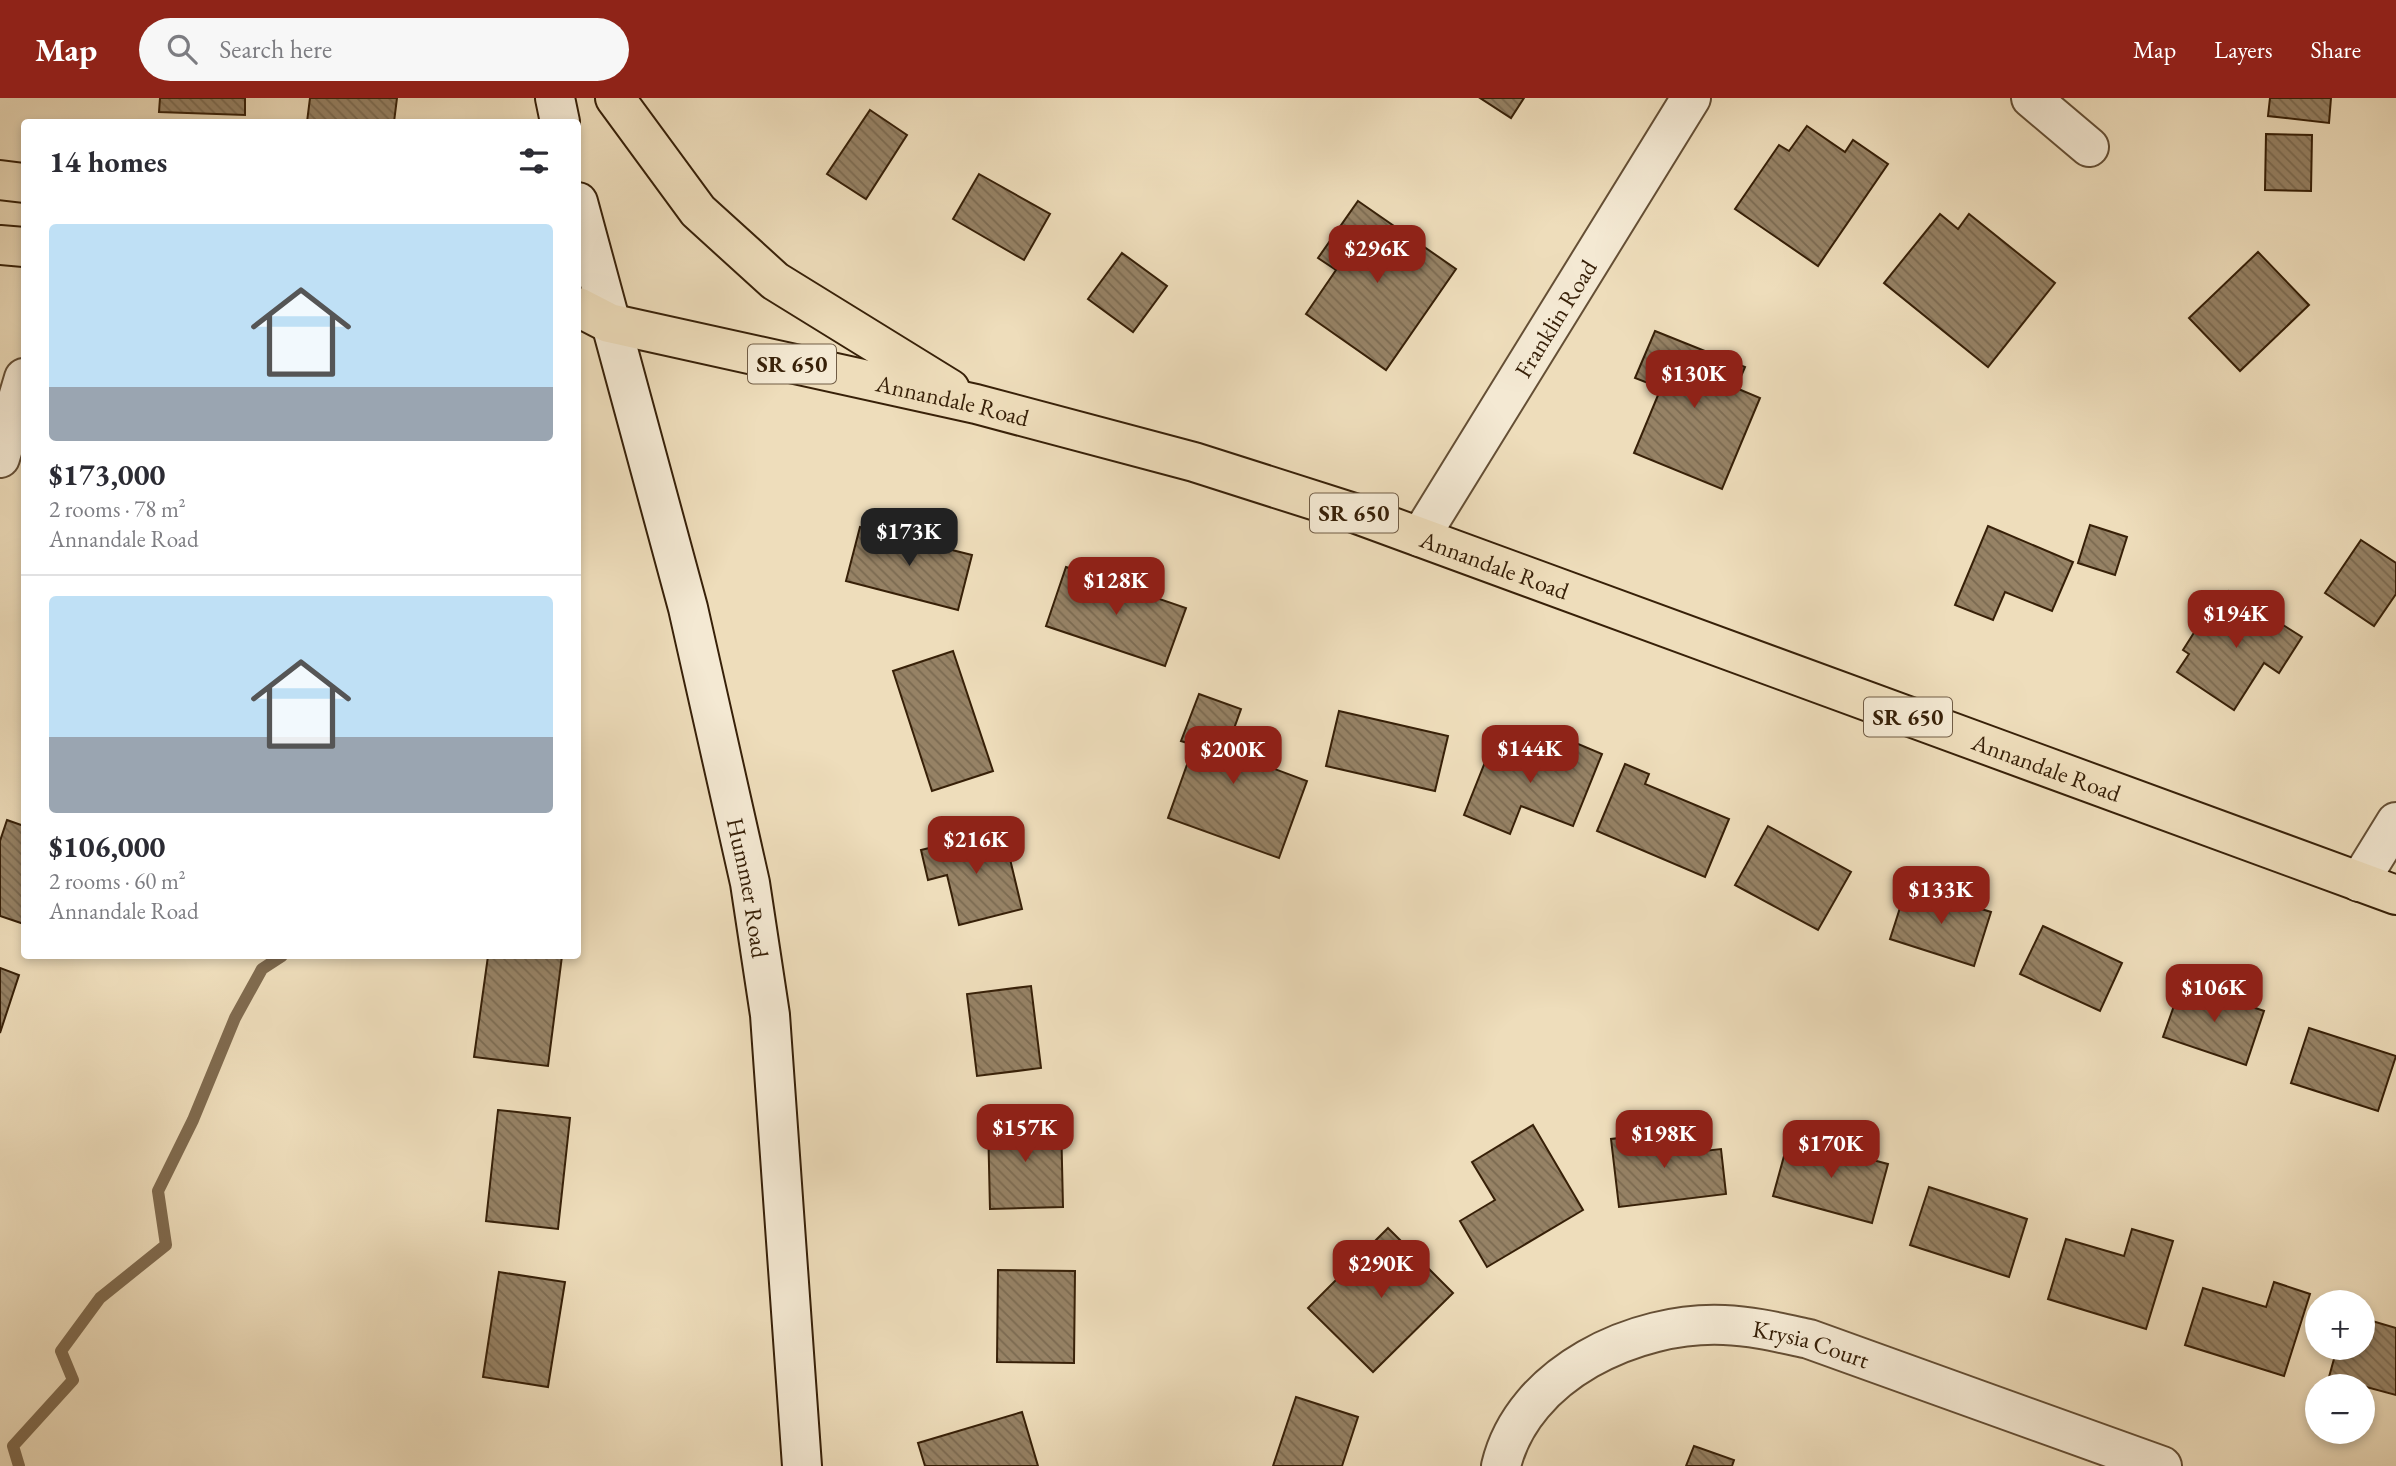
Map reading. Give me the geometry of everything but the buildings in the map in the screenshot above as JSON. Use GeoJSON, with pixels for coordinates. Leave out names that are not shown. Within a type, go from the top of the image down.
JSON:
{"type":"FeatureCollection","features":[{"type":"Feature","properties":{"kind":"main road"},"geometry":{"type":"LineString","coordinates":[[615,98],[698,211],[775,281],[976,404]]}},
{"type":"Feature","properties":{"kind":"main road"},"geometry":{"type":"LineString","coordinates":[[0,180],[21,183]]}},
{"type":"Feature","properties":{"kind":"main road"},"geometry":{"type":"LineString","coordinates":[[0,245],[21,247]]}},
{"type":"Feature","properties":{"kind":"main road","name":"Annandale Road"},"geometry":{"type":"LineString","coordinates":[[588,319],[976,404],[1194,462],[1420,537],[2396,895]]}},
{"type":"Feature","properties":{"kind":"street"},"geometry":{"type":"LineString","coordinates":[[555,98],[559,119]]}},
{"type":"Feature","properties":{"kind":"street","name":"Franklin Road"},"geometry":{"type":"LineString","coordinates":[[1420,537],[1691,98]]}},
{"type":"Feature","properties":{"kind":"street"},"geometry":{"type":"LineString","coordinates":[[2031,98],[2090,146]]}},
{"type":"Feature","properties":{"kind":"street"},"geometry":{"type":"LineString","coordinates":[[581,237],[588,319]]}},
{"type":"Feature","properties":{"kind":"street","name":"Hummer Road"},"geometry":{"type":"LineString","coordinates":[[588,319],[688,608],[750,883],[770,1015],[802,1466]]}},
{"type":"Feature","properties":{"kind":"street"},"geometry":{"type":"LineString","coordinates":[[0,458],[21,388]]}},
{"type":"Feature","properties":{"kind":"street"},"geometry":{"type":"LineString","coordinates":[[2359,881],[2396,822]]}},
{"type":"Feature","properties":{"kind":"street","name":"Krysia Court"},"geometry":{"type":"LineString","coordinates":[[1501,1466],[1520,1422],[1549,1386],[1583,1360],[1636,1337],[1722,1324],[1765,1329],[1809,1339],[2162,1466]]}},
{"type":"Feature","properties":{"kind":"waterway"},"geometry":{"type":"LineString","coordinates":[[19,1466],[13,1446],[73,1380],[61,1351],[100,1298],[166,1245],[158,1191],[193,1120],[235,1018],[262,969],[277,959]]}}]}
